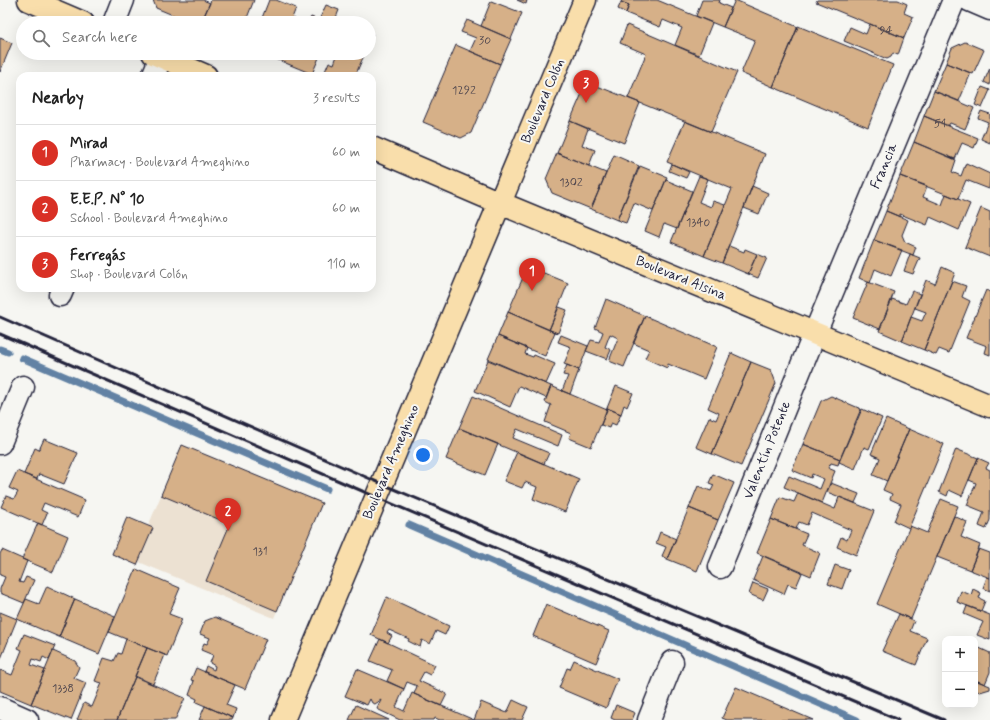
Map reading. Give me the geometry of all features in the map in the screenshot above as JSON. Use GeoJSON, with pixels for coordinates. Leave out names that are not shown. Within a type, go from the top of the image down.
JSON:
{"type":"FeatureCollection","features":[{"type":"Feature","properties":{"kind":"main road"},"geometry":{"type":"LineString","coordinates":[[29,0],[67,16]]}},
{"type":"Feature","properties":{"kind":"main road","name":"Boulevard Colón"},"geometry":{"type":"LineString","coordinates":[[500,203],[585,0]]}},
{"type":"Feature","properties":{"kind":"main road"},"geometry":{"type":"LineString","coordinates":[[156,62],[192,72]]}},
{"type":"Feature","properties":{"kind":"main road","name":"Boulevard Alsina"},"geometry":{"type":"LineString","coordinates":[[376,150],[500,203],[990,406]]}},
{"type":"Feature","properties":{"kind":"main road","name":"Boulevard Ameghino"},"geometry":{"type":"LineString","coordinates":[[282,720],[500,203]]}},
{"type":"Feature","properties":{"kind":"street"},"geometry":{"type":"LineString","coordinates":[[117,16],[124,0]]}},
{"type":"Feature","properties":{"kind":"street","name":"Francia"},"geometry":{"type":"LineString","coordinates":[[815,333],[954,0]]}},
{"type":"Feature","properties":{"kind":"street"},"geometry":{"type":"LineString","coordinates":[[969,0],[990,9]]}},
{"type":"Feature","properties":{"kind":"street","name":"Valentín Potente"},"geometry":{"type":"LineString","coordinates":[[720,567],[815,333]]}},
{"type":"Feature","properties":{"kind":"street"},"geometry":{"type":"LineString","coordinates":[[0,443],[23,387]]}},
{"type":"Feature","properties":{"kind":"street"},"geometry":{"type":"LineString","coordinates":[[649,720],[672,662]]}},
{"type":"Feature","properties":{"kind":"street"},"geometry":{"type":"LineString","coordinates":[[0,708],[27,720]]}},
{"type":"Feature","properties":{"kind":"shaded area"},"geometry":{"type":"Polygon","coordinates":[[[182,445],[322,503],[274,618],[134,560],[182,445]]]}},
{"type":"Feature","properties":{"kind":"building"},"geometry":{"type":"Polygon","coordinates":[[[153,0],[203,0],[210,3],[204,16],[175,16],[156,8],[153,0]]]}},
{"type":"Feature","properties":{"kind":"building"},"geometry":{"type":"Polygon","coordinates":[[[211,0],[254,0],[248,16],[204,16],[211,0]]]}},
{"type":"Feature","properties":{"kind":"building"},"geometry":{"type":"Polygon","coordinates":[[[269,0],[276,0],[296,8],[293,16],[263,16],[269,0]]]}},
{"type":"Feature","properties":{"kind":"building"},"geometry":{"type":"Polygon","coordinates":[[[517,0],[527,0],[526,4],[517,0]]]}},
{"type":"Feature","properties":{"kind":"building"},"geometry":{"type":"Polygon","coordinates":[[[622,0],[657,0],[712,23],[699,55],[675,45],[682,28],[663,20],[660,27],[626,13],[629,5],[621,2],[622,0]]]}},
{"type":"Feature","properties":{"kind":"building"},"geometry":{"type":"Polygon","coordinates":[[[702,0],[720,0],[719,3],[731,8],[723,27],[696,16],[702,0]]]}},
{"type":"Feature","properties":{"kind":"building"},"geometry":{"type":"Polygon","coordinates":[[[735,0],[798,27],[773,87],[741,73],[755,40],[723,27],[735,0]]]}},
{"type":"Feature","properties":{"kind":"building"},"geometry":{"type":"Polygon","coordinates":[[[817,0],[898,0],[907,4],[904,13],[913,17],[904,38],[816,2],[817,0]]]}},
{"type":"Feature","properties":{"kind":"building"},"geometry":{"type":"Polygon","coordinates":[[[491,1],[522,13],[511,39],[481,26],[491,1]]]}},
{"type":"Feature","properties":{"kind":"building"},"geometry":{"type":"Polygon","coordinates":[[[621,2],[629,5],[626,13],[618,9],[621,2]]]}},
{"type":"Feature","properties":{"kind":"building"},"geometry":{"type":"Polygon","coordinates":[[[326,5],[339,10],[337,16],[321,16],[326,5]]]}},
{"type":"Feature","properties":{"kind":"building"},"geometry":{"type":"Polygon","coordinates":[[[467,20],[511,39],[500,64],[470,51],[476,38],[461,32],[467,20]]]}},
{"type":"Feature","properties":{"kind":"building"},"geometry":{"type":"Polygon","coordinates":[[[870,24],[904,38],[898,55],[893,53],[891,57],[887,59],[844,41],[850,27],[866,34],[870,24]]]}},
{"type":"Feature","properties":{"kind":"building"},"geometry":{"type":"Polygon","coordinates":[[[627,25],[737,72],[711,132],[628,98],[646,54],[620,43],[627,25]]]}},
{"type":"Feature","properties":{"kind":"building"},"geometry":{"type":"Polygon","coordinates":[[[798,26],[893,65],[868,127],[773,87],[798,26]]]}},
{"type":"Feature","properties":{"kind":"building"},"geometry":{"type":"Polygon","coordinates":[[[0,38],[12,43],[0,72],[0,38]]]}},
{"type":"Feature","properties":{"kind":"building"},"geometry":{"type":"Polygon","coordinates":[[[965,42],[984,50],[973,74],[946,63],[952,48],[965,42]]]}},
{"type":"Feature","properties":{"kind":"building"},"geometry":{"type":"Polygon","coordinates":[[[456,45],[500,64],[471,133],[461,138],[423,122],[456,45]]]}},
{"type":"Feature","properties":{"kind":"building"},"geometry":{"type":"Polygon","coordinates":[[[278,60],[318,60],[313,72],[307,72],[278,60]]]}},
{"type":"Feature","properties":{"kind":"building"},"geometry":{"type":"Polygon","coordinates":[[[335,60],[362,60],[357,72],[325,72],[329,62],[334,64],[335,60]]]}},
{"type":"Feature","properties":{"kind":"building"},"geometry":{"type":"Polygon","coordinates":[[[946,63],[971,73],[959,101],[934,91],[946,63]]]}},
{"type":"Feature","properties":{"kind":"building"},"geometry":{"type":"Polygon","coordinates":[[[990,68],[990,85],[984,82],[990,68]]]}},
{"type":"Feature","properties":{"kind":"building"},"geometry":{"type":"Polygon","coordinates":[[[587,82],[640,103],[624,143],[570,121],[587,82]]]}},
{"type":"Feature","properties":{"kind":"building"},"geometry":{"type":"Polygon","coordinates":[[[982,87],[990,90],[982,108],[975,105],[982,87]]]}},
{"type":"Feature","properties":{"kind":"building"},"geometry":{"type":"Polygon","coordinates":[[[934,91],[974,108],[965,129],[950,123],[948,126],[924,116],[934,91]]]}},
{"type":"Feature","properties":{"kind":"building"},"geometry":{"type":"Polygon","coordinates":[[[981,111],[990,114],[990,143],[981,139],[988,122],[978,118],[981,111]]]}},
{"type":"Feature","properties":{"kind":"building"},"geometry":{"type":"Polygon","coordinates":[[[924,116],[978,138],[974,148],[962,143],[955,159],[914,142],[924,116]]]}},
{"type":"Feature","properties":{"kind":"building"},"geometry":{"type":"Polygon","coordinates":[[[570,121],[588,129],[582,145],[595,150],[589,166],[557,153],[570,121]]]}},
{"type":"Feature","properties":{"kind":"building"},"geometry":{"type":"Polygon","coordinates":[[[685,121],[765,154],[722,263],[704,256],[732,189],[667,162],[685,121]]]}},
{"type":"Feature","properties":{"kind":"building"},"geometry":{"type":"Polygon","coordinates":[[[914,142],[956,160],[952,172],[961,176],[966,163],[990,174],[989,189],[966,180],[958,199],[900,176],[914,142]]]}},
{"type":"Feature","properties":{"kind":"building"},"geometry":{"type":"Polygon","coordinates":[[[557,153],[606,173],[591,209],[552,193],[546,179],[557,153]]]}},
{"type":"Feature","properties":{"kind":"building"},"geometry":{"type":"Polygon","coordinates":[[[614,155],[639,166],[617,220],[591,209],[614,155]]]}},
{"type":"Feature","properties":{"kind":"building"},"geometry":{"type":"Polygon","coordinates":[[[672,164],[689,172],[686,178],[669,171],[672,164]]]}},
{"type":"Feature","properties":{"kind":"building"},"geometry":{"type":"Polygon","coordinates":[[[640,166],[667,177],[653,211],[634,203],[626,223],[617,220],[640,166]]]}},
{"type":"Feature","properties":{"kind":"building"},"geometry":{"type":"Polygon","coordinates":[[[699,176],[708,179],[699,202],[711,207],[713,201],[725,205],[704,256],[671,242],[699,176]]]}},
{"type":"Feature","properties":{"kind":"building"},"geometry":{"type":"Polygon","coordinates":[[[900,176],[927,186],[923,197],[942,205],[946,194],[970,204],[959,230],[930,217],[927,225],[900,214],[900,217],[886,211],[900,176]]]}},
{"type":"Feature","properties":{"kind":"building"},"geometry":{"type":"Polygon","coordinates":[[[666,180],[692,191],[677,229],[664,224],[659,237],[645,231],[666,180]]]}},
{"type":"Feature","properties":{"kind":"building"},"geometry":{"type":"Polygon","coordinates":[[[752,186],[768,193],[759,214],[744,208],[752,186]]]}},
{"type":"Feature","properties":{"kind":"building"},"geometry":{"type":"Polygon","coordinates":[[[981,208],[990,212],[990,257],[965,247],[981,208]]]}},
{"type":"Feature","properties":{"kind":"building"},"geometry":{"type":"Polygon","coordinates":[[[886,211],[908,220],[902,235],[905,242],[916,247],[913,255],[874,240],[886,211]]]}},
{"type":"Feature","properties":{"kind":"building"},"geometry":{"type":"Polygon","coordinates":[[[874,240],[902,250],[891,276],[875,269],[870,283],[859,278],[874,240]]]}},
{"type":"Feature","properties":{"kind":"building"},"geometry":{"type":"Polygon","coordinates":[[[729,246],[744,252],[745,249],[757,254],[748,274],[722,263],[729,246]]]}},
{"type":"Feature","properties":{"kind":"building"},"geometry":{"type":"Polygon","coordinates":[[[757,254],[767,258],[758,278],[748,274],[757,254]]]}},
{"type":"Feature","properties":{"kind":"building"},"geometry":{"type":"Polygon","coordinates":[[[910,254],[920,258],[913,274],[904,271],[910,254]]]}},
{"type":"Feature","properties":{"kind":"building"},"geometry":{"type":"Polygon","coordinates":[[[942,267],[955,273],[924,350],[902,341],[911,317],[922,321],[926,312],[915,308],[926,280],[935,284],[942,267]]]}},
{"type":"Feature","properties":{"kind":"building"},"geometry":{"type":"Polygon","coordinates":[[[534,269],[568,283],[549,330],[508,312],[525,273],[534,269]]]}},
{"type":"Feature","properties":{"kind":"building"},"geometry":{"type":"Polygon","coordinates":[[[952,281],[966,286],[962,297],[970,301],[949,353],[939,349],[936,355],[924,350],[952,281]]]}},
{"type":"Feature","properties":{"kind":"building"},"geometry":{"type":"Polygon","coordinates":[[[868,282],[894,292],[880,329],[853,318],[868,282]]]}},
{"type":"Feature","properties":{"kind":"building"},"geometry":{"type":"Polygon","coordinates":[[[986,290],[990,292],[990,355],[985,353],[987,346],[966,338],[986,290]]]}},
{"type":"Feature","properties":{"kind":"building"},"geometry":{"type":"Polygon","coordinates":[[[912,291],[920,294],[902,341],[879,331],[892,299],[906,304],[912,291]]]}},
{"type":"Feature","properties":{"kind":"building"},"geometry":{"type":"Polygon","coordinates":[[[606,299],[645,316],[624,367],[609,361],[618,338],[610,334],[605,347],[611,350],[607,359],[586,351],[591,340],[599,342],[603,332],[595,328],[606,299]]]}},
{"type":"Feature","properties":{"kind":"building"},"geometry":{"type":"Polygon","coordinates":[[[559,307],[567,310],[558,333],[549,330],[559,307]]]}},
{"type":"Feature","properties":{"kind":"building"},"geometry":{"type":"Polygon","coordinates":[[[508,312],[555,332],[545,356],[498,336],[508,312]]]}},
{"type":"Feature","properties":{"kind":"building"},"geometry":{"type":"Polygon","coordinates":[[[645,316],[717,347],[704,379],[668,364],[667,368],[645,358],[649,350],[633,343],[645,316]]]}},
{"type":"Feature","properties":{"kind":"building"},"geometry":{"type":"Polygon","coordinates":[[[561,335],[588,346],[579,370],[564,364],[571,347],[558,342],[561,335]]]}},
{"type":"Feature","properties":{"kind":"building"},"geometry":{"type":"Polygon","coordinates":[[[498,336],[527,348],[525,354],[533,357],[534,355],[555,364],[546,384],[488,359],[498,336]]]}},
{"type":"Feature","properties":{"kind":"building"},"geometry":{"type":"Polygon","coordinates":[[[731,353],[751,362],[712,454],[696,447],[709,417],[716,420],[719,413],[708,408],[731,353]]]}},
{"type":"Feature","properties":{"kind":"building"},"geometry":{"type":"Polygon","coordinates":[[[488,360],[551,386],[546,398],[519,386],[510,407],[475,391],[488,360]]]}},
{"type":"Feature","properties":{"kind":"building"},"geometry":{"type":"Polygon","coordinates":[[[751,362],[771,370],[776,383],[741,466],[712,454],[751,362]]]}},
{"type":"Feature","properties":{"kind":"building"},"geometry":{"type":"Polygon","coordinates":[[[567,365],[579,370],[570,394],[562,391],[568,376],[563,375],[567,365]]]}},
{"type":"Feature","properties":{"kind":"building"},"geometry":{"type":"Polygon","coordinates":[[[551,386],[607,410],[591,447],[569,438],[571,433],[545,422],[551,405],[545,402],[551,386]]]}},
{"type":"Feature","properties":{"kind":"building"},"geometry":{"type":"Polygon","coordinates":[[[616,386],[633,393],[627,407],[624,405],[621,414],[607,408],[616,386]]]}},
{"type":"Feature","properties":{"kind":"building"},"geometry":{"type":"Polygon","coordinates":[[[473,396],[562,435],[558,446],[517,429],[513,438],[549,453],[544,464],[459,428],[473,396]]]}},
{"type":"Feature","properties":{"kind":"building"},"geometry":{"type":"Polygon","coordinates":[[[831,396],[861,409],[840,459],[803,444],[821,401],[831,396]]]}},
{"type":"Feature","properties":{"kind":"building"},"geometry":{"type":"Polygon","coordinates":[[[607,408],[621,414],[616,425],[611,423],[609,428],[601,425],[607,408]]]}},
{"type":"Feature","properties":{"kind":"building"},"geometry":{"type":"Polygon","coordinates":[[[862,409],[882,418],[869,449],[864,447],[855,469],[839,462],[862,409]]]}},
{"type":"Feature","properties":{"kind":"building"},"geometry":{"type":"Polygon","coordinates":[[[886,419],[909,429],[887,481],[873,475],[880,458],[871,454],[886,419]]]}},
{"type":"Feature","properties":{"kind":"building"},"geometry":{"type":"Polygon","coordinates":[[[459,428],[498,444],[485,475],[446,459],[459,428]]]}},
{"type":"Feature","properties":{"kind":"building"},"geometry":{"type":"Polygon","coordinates":[[[909,429],[944,444],[909,528],[894,521],[901,504],[890,499],[892,494],[883,490],[909,429]]]}},
{"type":"Feature","properties":{"kind":"building"},"geometry":{"type":"Polygon","coordinates":[[[44,439],[78,453],[64,484],[39,474],[37,479],[24,474],[35,448],[39,450],[44,439]]]}},
{"type":"Feature","properties":{"kind":"building"},"geometry":{"type":"Polygon","coordinates":[[[803,444],[840,459],[838,465],[831,463],[828,468],[835,471],[822,503],[784,487],[789,476],[820,489],[824,479],[812,474],[811,478],[792,470],[803,444]]]}},
{"type":"Feature","properties":{"kind":"building"},"geometry":{"type":"Polygon","coordinates":[[[182,445],[322,503],[277,611],[206,581],[230,524],[161,495],[182,445]]]}},
{"type":"Feature","properties":{"kind":"building"},"geometry":{"type":"Polygon","coordinates":[[[956,449],[978,458],[962,496],[949,490],[947,496],[939,492],[956,449]]]}},
{"type":"Feature","properties":{"kind":"building"},"geometry":{"type":"Polygon","coordinates":[[[517,452],[579,479],[565,512],[533,499],[537,487],[525,482],[522,488],[504,481],[517,452]]]}},
{"type":"Feature","properties":{"kind":"building"},"geometry":{"type":"Polygon","coordinates":[[[978,458],[989,463],[986,468],[990,470],[990,520],[986,529],[979,526],[984,512],[967,505],[976,483],[969,480],[978,458]]]}},
{"type":"Feature","properties":{"kind":"building"},"geometry":{"type":"Polygon","coordinates":[[[17,471],[85,500],[78,517],[44,503],[41,510],[47,513],[42,525],[1,507],[6,496],[14,499],[18,492],[9,488],[17,471]]]}},
{"type":"Feature","properties":{"kind":"building"},"geometry":{"type":"Polygon","coordinates":[[[713,474],[734,483],[718,520],[689,508],[698,486],[711,491],[714,485],[709,483],[713,474]]]}},
{"type":"Feature","properties":{"kind":"building"},"geometry":{"type":"Polygon","coordinates":[[[831,483],[859,494],[855,503],[827,492],[831,483]]]}},
{"type":"Feature","properties":{"kind":"building"},"geometry":{"type":"Polygon","coordinates":[[[798,493],[835,509],[839,497],[874,511],[856,555],[837,547],[841,537],[847,540],[851,530],[812,513],[807,525],[799,522],[796,529],[771,519],[780,497],[794,502],[798,493]]]}},
{"type":"Feature","properties":{"kind":"building"},"geometry":{"type":"Polygon","coordinates":[[[941,499],[958,506],[911,619],[877,604],[910,526],[927,533],[941,499]]]}},
{"type":"Feature","properties":{"kind":"building"},"geometry":{"type":"Polygon","coordinates":[[[689,508],[718,520],[697,571],[667,559],[689,508]]]}},
{"type":"Feature","properties":{"kind":"building"},"geometry":{"type":"Polygon","coordinates":[[[954,516],[967,522],[961,537],[980,545],[970,570],[937,557],[954,516]]]}},
{"type":"Feature","properties":{"kind":"building"},"geometry":{"type":"Polygon","coordinates":[[[127,517],[153,528],[137,565],[112,554],[127,517]]]}},
{"type":"Feature","properties":{"kind":"building"},"geometry":{"type":"Polygon","coordinates":[[[771,519],[807,534],[802,545],[820,553],[811,576],[757,553],[771,519]]]}},
{"type":"Feature","properties":{"kind":"building"},"geometry":{"type":"Polygon","coordinates":[[[38,523],[68,536],[53,572],[22,559],[38,523]]]}},
{"type":"Feature","properties":{"kind":"building"},"geometry":{"type":"Polygon","coordinates":[[[660,532],[676,539],[667,559],[662,556],[666,547],[656,543],[660,532]]]}},
{"type":"Feature","properties":{"kind":"building"},"geometry":{"type":"Polygon","coordinates":[[[979,549],[990,553],[990,578],[970,570],[979,549]]]}},
{"type":"Feature","properties":{"kind":"building"},"geometry":{"type":"Polygon","coordinates":[[[2,550],[27,561],[19,582],[23,583],[26,577],[34,580],[24,603],[0,593],[5,577],[0,575],[0,554],[2,550]]]}},
{"type":"Feature","properties":{"kind":"building"},"geometry":{"type":"Polygon","coordinates":[[[763,556],[802,573],[796,587],[788,584],[784,594],[753,580],[763,556]]]}},
{"type":"Feature","properties":{"kind":"building"},"geometry":{"type":"Polygon","coordinates":[[[835,565],[849,570],[842,589],[828,584],[835,565]]]}},
{"type":"Feature","properties":{"kind":"building"},"geometry":{"type":"Polygon","coordinates":[[[136,569],[180,588],[169,614],[182,619],[167,656],[109,632],[136,569]]]}},
{"type":"Feature","properties":{"kind":"building"},"geometry":{"type":"Polygon","coordinates":[[[987,577],[990,578],[990,591],[983,588],[987,577]]]}},
{"type":"Feature","properties":{"kind":"building"},"geometry":{"type":"Polygon","coordinates":[[[753,583],[768,589],[763,600],[749,594],[753,583]]]}},
{"type":"Feature","properties":{"kind":"building"},"geometry":{"type":"Polygon","coordinates":[[[47,586],[75,599],[59,637],[17,619],[26,599],[39,604],[47,586]]]}},
{"type":"Feature","properties":{"kind":"building"},"geometry":{"type":"Polygon","coordinates":[[[973,589],[981,593],[979,598],[985,601],[981,611],[957,602],[961,591],[971,595],[973,589]]]}},
{"type":"Feature","properties":{"kind":"building"},"geometry":{"type":"Polygon","coordinates":[[[387,597],[449,626],[445,635],[436,631],[430,644],[422,640],[420,647],[408,641],[409,639],[389,630],[387,633],[392,636],[388,643],[371,635],[387,597]]]}},
{"type":"Feature","properties":{"kind":"building"},"geometry":{"type":"Polygon","coordinates":[[[75,599],[115,616],[99,654],[59,637],[75,599]]]}},
{"type":"Feature","properties":{"kind":"building"},"geometry":{"type":"Polygon","coordinates":[[[546,604],[609,631],[596,663],[533,636],[546,604]]]}},
{"type":"Feature","properties":{"kind":"building"},"geometry":{"type":"Polygon","coordinates":[[[967,606],[990,615],[990,640],[977,635],[983,622],[964,614],[967,606]]]}},
{"type":"Feature","properties":{"kind":"building"},"geometry":{"type":"Polygon","coordinates":[[[0,612],[17,619],[0,661],[0,612]]]}},
{"type":"Feature","properties":{"kind":"building"},"geometry":{"type":"Polygon","coordinates":[[[899,614],[914,621],[910,631],[927,638],[916,665],[882,651],[899,614]]]}},
{"type":"Feature","properties":{"kind":"building"},"geometry":{"type":"Polygon","coordinates":[[[215,617],[266,639],[245,689],[204,672],[206,666],[214,670],[215,666],[210,663],[213,655],[201,650],[204,643],[207,644],[210,638],[200,634],[205,621],[215,617]]]}},
{"type":"Feature","properties":{"kind":"building"},"geometry":{"type":"Polygon","coordinates":[[[24,634],[55,646],[49,660],[43,657],[41,662],[33,659],[31,665],[45,670],[31,704],[0,691],[0,670],[12,675],[22,650],[18,648],[24,634]]]}},
{"type":"Feature","properties":{"kind":"building"},"geometry":{"type":"Polygon","coordinates":[[[126,639],[147,648],[117,720],[77,720],[84,703],[92,707],[102,683],[95,681],[104,658],[114,661],[118,653],[121,654],[126,639]]]}},
{"type":"Feature","properties":{"kind":"building"},"geometry":{"type":"Polygon","coordinates":[[[380,639],[435,665],[430,675],[424,672],[419,681],[447,694],[441,706],[414,694],[417,686],[407,682],[404,689],[387,681],[392,670],[370,661],[380,639]]]}},
{"type":"Feature","properties":{"kind":"building"},"geometry":{"type":"Polygon","coordinates":[[[978,647],[990,653],[990,672],[985,684],[978,681],[978,647]]]}},
{"type":"Feature","properties":{"kind":"building"},"geometry":{"type":"Polygon","coordinates":[[[147,648],[165,655],[153,684],[135,676],[147,648]]]}},
{"type":"Feature","properties":{"kind":"building"},"geometry":{"type":"Polygon","coordinates":[[[53,651],[75,661],[79,667],[74,678],[86,683],[71,720],[31,704],[53,651]]]}},
{"type":"Feature","properties":{"kind":"building"},"geometry":{"type":"Polygon","coordinates":[[[574,660],[618,679],[606,708],[559,688],[567,668],[570,669],[574,660]]]}},
{"type":"Feature","properties":{"kind":"building"},"geometry":{"type":"Polygon","coordinates":[[[196,668],[235,685],[226,705],[236,709],[233,718],[196,702],[197,699],[189,695],[194,681],[191,680],[196,668]]]}},
{"type":"Feature","properties":{"kind":"building"},"geometry":{"type":"Polygon","coordinates":[[[357,669],[404,689],[396,707],[404,711],[412,693],[474,720],[440,720],[435,718],[434,720],[400,720],[377,709],[381,700],[375,704],[372,703],[370,699],[367,705],[345,696],[357,669]]]}},
{"type":"Feature","properties":{"kind":"building"},"geometry":{"type":"Polygon","coordinates":[[[135,677],[185,698],[175,720],[117,720],[135,677]]]}},
{"type":"Feature","properties":{"kind":"building"},"geometry":{"type":"Polygon","coordinates":[[[978,681],[990,686],[990,689],[978,691],[978,681]]]}},
{"type":"Feature","properties":{"kind":"building"},"geometry":{"type":"Polygon","coordinates":[[[736,687],[813,720],[727,720],[722,718],[736,687]]]}},
{"type":"Feature","properties":{"kind":"building"},"geometry":{"type":"Polygon","coordinates":[[[513,700],[528,707],[522,720],[474,720],[481,702],[507,713],[513,700]]]}},
{"type":"Feature","properties":{"kind":"building"},"geometry":{"type":"Polygon","coordinates":[[[356,705],[389,720],[349,720],[356,705]]]}},
{"type":"Feature","properties":{"kind":"building"},"geometry":{"type":"Polygon","coordinates":[[[616,705],[635,713],[632,720],[615,720],[611,718],[616,705]]]}},
{"type":"Feature","properties":{"kind":"building"},"geometry":{"type":"Polygon","coordinates":[[[205,706],[233,718],[232,720],[199,720],[205,706]]]}},
{"type":"Feature","properties":{"kind":"waterway"},"geometry":{"type":"LineString","coordinates":[[0,349],[8,352]]}},
{"type":"Feature","properties":{"kind":"waterway"},"geometry":{"type":"LineString","coordinates":[[22,358],[327,489]]}},
{"type":"Feature","properties":{"kind":"waterway"},"geometry":{"type":"LineString","coordinates":[[409,525],[857,720]]}},
{"type":"Feature","properties":{"kind":"railway"},"geometry":{"type":"LineString","coordinates":[[0,317],[382,484],[944,720]]}},
{"type":"Feature","properties":{"kind":"railway"},"geometry":{"type":"LineString","coordinates":[[0,334],[376,497],[898,720]]}},
{"type":"Feature","properties":{"kind":"place","name":"Ferregás"},"geometry":{"type":"Point","coordinates":[586,103]}},
{"type":"Feature","properties":{"kind":"place","name":"Mirad"},"geometry":{"type":"Point","coordinates":[532,291]}},
{"type":"Feature","properties":{"kind":"place","name":"E.E.P. N° 10"},"geometry":{"type":"Point","coordinates":[228,531]}}]}
